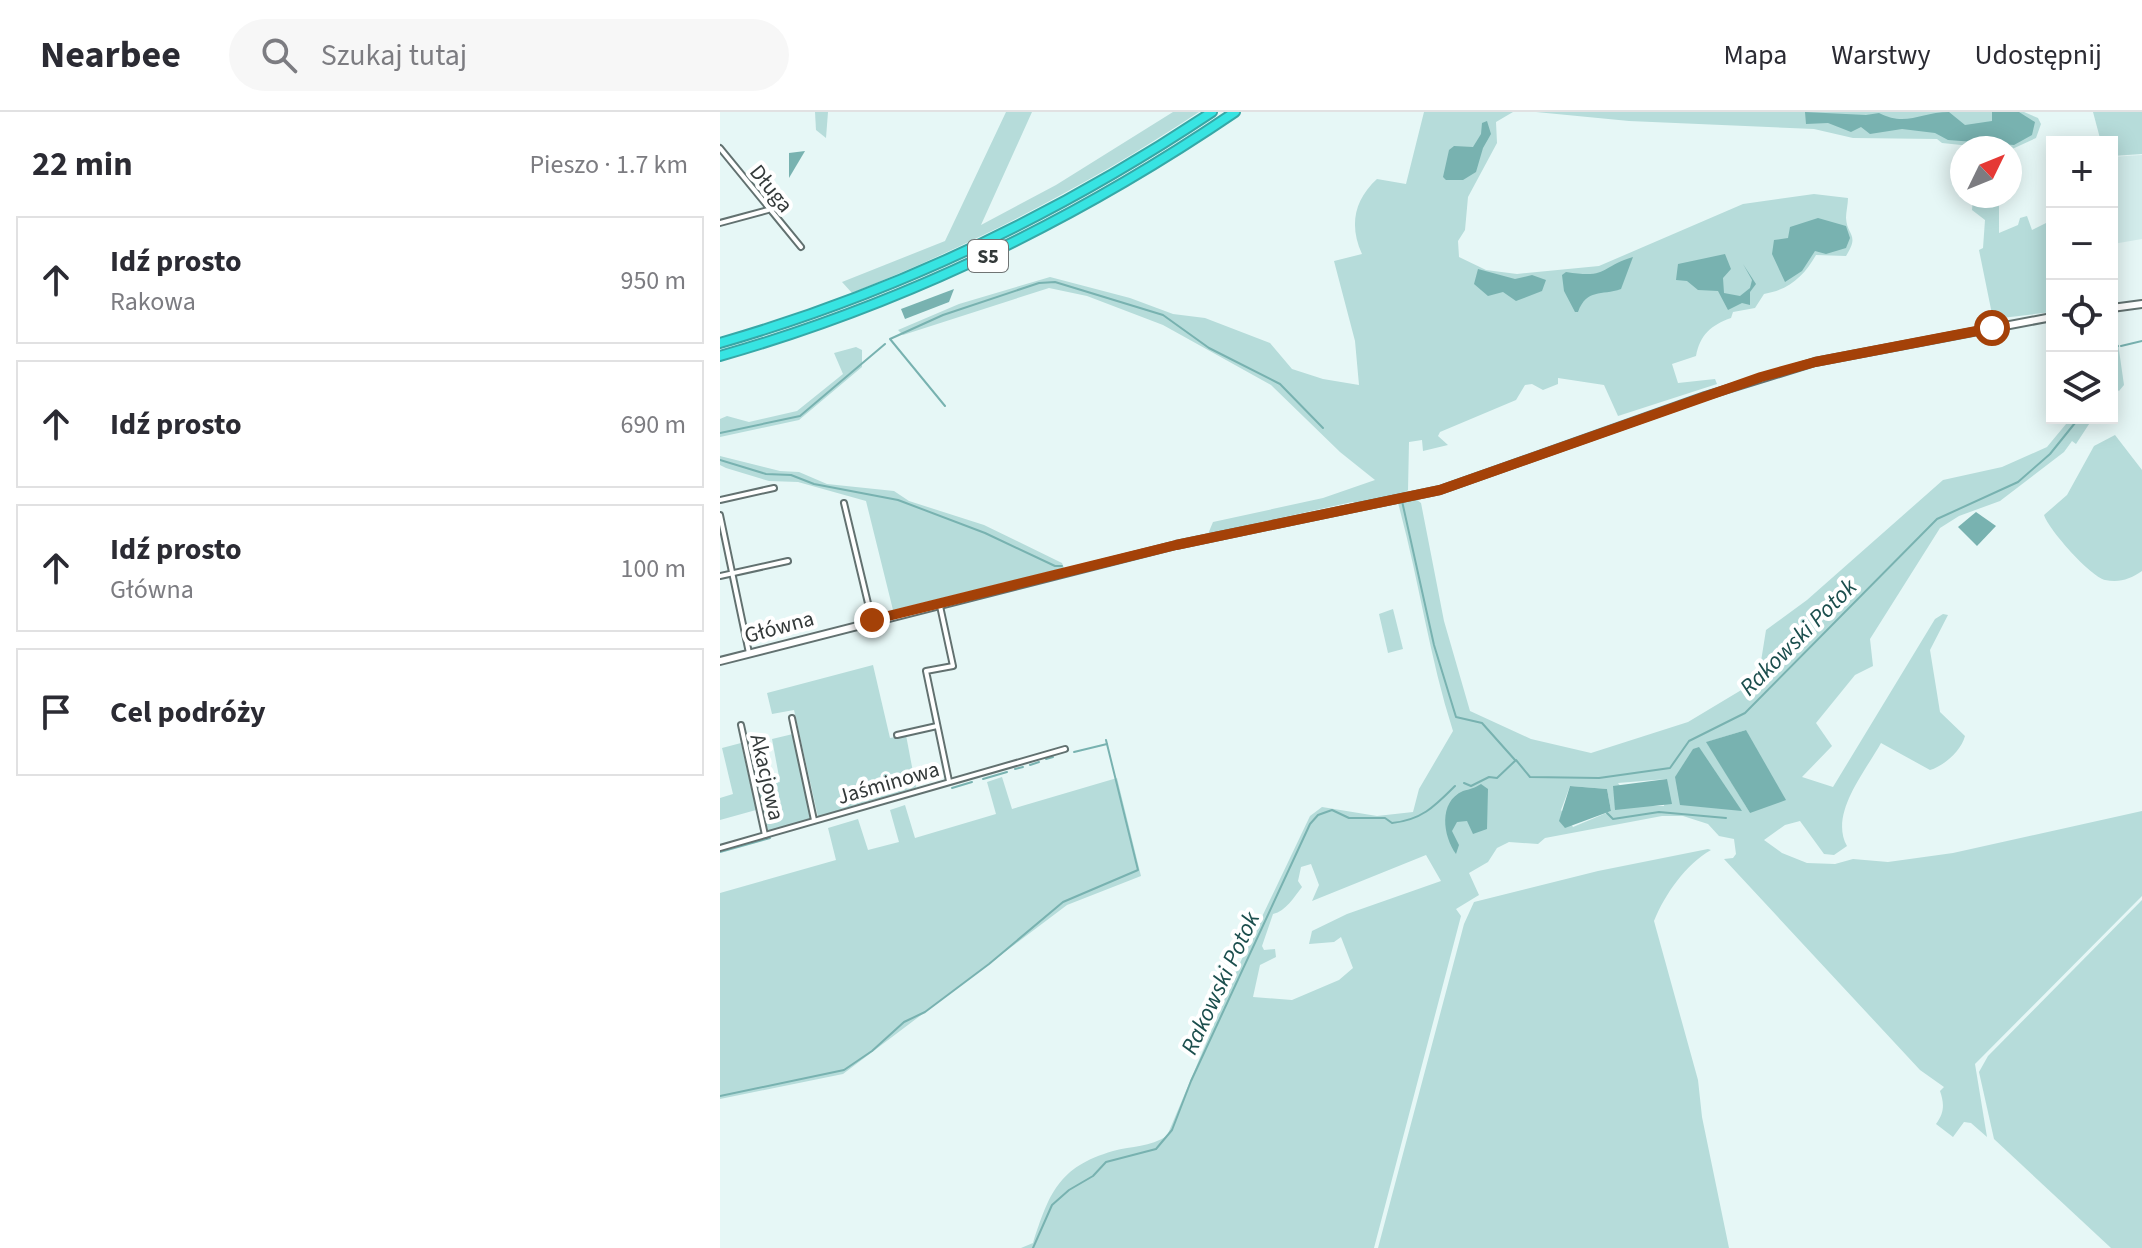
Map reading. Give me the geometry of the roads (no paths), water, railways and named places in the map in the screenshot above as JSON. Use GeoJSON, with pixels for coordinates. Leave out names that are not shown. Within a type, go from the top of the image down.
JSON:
{"type":"FeatureCollection","features":[{"type":"Feature","properties":{"kind":"highway","name":"S5"},"geometry":{"type":"LineString","coordinates":[[720,343],[829,309],[936,266],[1071,200],[1212,112]]}},
{"type":"Feature","properties":{"kind":"highway","name":"S5"},"geometry":{"type":"LineString","coordinates":[[720,356],[887,301],[1010,246],[1130,180],[1235,112]]}},
{"type":"Feature","properties":{"kind":"street","name":"Długa"},"geometry":{"type":"LineString","coordinates":[[720,148],[801,247]]}},
{"type":"Feature","properties":{"kind":"street"},"geometry":{"type":"LineString","coordinates":[[720,223],[768,210]]}},
{"type":"Feature","properties":{"kind":"street"},"geometry":{"type":"LineString","coordinates":[[2118,307],[2142,304]]}},
{"type":"Feature","properties":{"kind":"street","name":"Główna"},"geometry":{"type":"LineString","coordinates":[[720,661],[1176,545],[1456,486],[1705,396],[1815,362],[2046,318]]}},
{"type":"Feature","properties":{"kind":"street"},"geometry":{"type":"LineString","coordinates":[[720,500],[774,488]]}},
{"type":"Feature","properties":{"kind":"street"},"geometry":{"type":"LineString","coordinates":[[844,503],[872,620]]}},
{"type":"Feature","properties":{"kind":"street"},"geometry":{"type":"LineString","coordinates":[[720,515],[749,653]]}},
{"type":"Feature","properties":{"kind":"street"},"geometry":{"type":"LineString","coordinates":[[720,576],[788,561]]}},
{"type":"Feature","properties":{"kind":"street"},"geometry":{"type":"LineString","coordinates":[[940,603],[953,666],[926,671],[949,781]]}},
{"type":"Feature","properties":{"kind":"street"},"geometry":{"type":"LineString","coordinates":[[792,718],[814,820]]}},
{"type":"Feature","properties":{"kind":"street","name":"Akacjowa"},"geometry":{"type":"LineString","coordinates":[[741,725],[765,835]]}},
{"type":"Feature","properties":{"kind":"street"},"geometry":{"type":"LineString","coordinates":[[897,735],[937,726]]}},
{"type":"Feature","properties":{"kind":"street","name":"Jaśminowa"},"geometry":{"type":"LineString","coordinates":[[720,848],[1065,749]]}},
{"type":"Feature","properties":{"kind":"waterway"},"geometry":{"type":"LineString","coordinates":[[945,406],[890,339],[943,315],[1039,283],[1055,282],[1163,315],[1209,348],[1280,384],[1323,428]]}},
{"type":"Feature","properties":{"kind":"waterway","name":"Rakowski Potok"},"geometry":{"type":"LineString","coordinates":[[2121,346],[2142,341]]}},
{"type":"Feature","properties":{"kind":"waterway"},"geometry":{"type":"LineString","coordinates":[[720,433],[800,416],[885,344]]}},
{"type":"Feature","properties":{"kind":"waterway","name":"Rakowski Potok"},"geometry":{"type":"LineString","coordinates":[[1464,783],[1471,786],[1489,777],[1497,778],[1516,760],[1530,777],[1599,778],[1670,768],[1689,741],[1745,713],[1937,519],[2018,482],[2050,454],[2074,424]]}},
{"type":"Feature","properties":{"kind":"waterway"},"geometry":{"type":"LineString","coordinates":[[720,460],[766,474],[791,475],[814,484],[898,500],[985,533],[1055,566],[1062,566]]}},
{"type":"Feature","properties":{"kind":"waterway"},"geometry":{"type":"LineString","coordinates":[[1402,501],[1434,645],[1456,717],[1482,723],[1515,760]]}},
{"type":"Feature","properties":{"kind":"waterway"},"geometry":{"type":"LineString","coordinates":[[720,1096],[844,1070],[872,1051],[904,1022],[925,1012],[989,964],[1063,902],[1138,870],[1106,740]]}},
{"type":"Feature","properties":{"kind":"waterway"},"geometry":{"type":"LineString","coordinates":[[1074,752],[1107,744]]}},
{"type":"Feature","properties":{"kind":"waterway"},"geometry":{"type":"LineString","coordinates":[[1046,759],[1053,757]]}},
{"type":"Feature","properties":{"kind":"waterway"},"geometry":{"type":"LineString","coordinates":[[1030,765],[1039,762]]}},
{"type":"Feature","properties":{"kind":"waterway"},"geometry":{"type":"LineString","coordinates":[[1015,769],[1023,767]]}},
{"type":"Feature","properties":{"kind":"waterway"},"geometry":{"type":"LineString","coordinates":[[983,779],[1007,772]]}},
{"type":"Feature","properties":{"kind":"waterway"},"geometry":{"type":"LineString","coordinates":[[952,788],[972,782]]}},
{"type":"Feature","properties":{"kind":"waterway","name":"Rakowski Potok"},"geometry":{"type":"LineString","coordinates":[[1033,1248],[1052,1205],[1069,1190],[1093,1176],[1106,1162],[1156,1149],[1172,1130],[1191,1081],[1310,824],[1318,815],[1332,810],[1349,818],[1385,818],[1392,823],[1412,819],[1427,811],[1455,786]]}},
{"type":"Feature","properties":{"kind":"waterway"},"geometry":{"type":"LineString","coordinates":[[1607,813],[1613,819],[1659,812],[1726,818]]}},
{"type":"Feature","properties":{"kind":"waterway"},"geometry":{"type":"LineString","coordinates":[[720,852],[770,838]]}}]}
